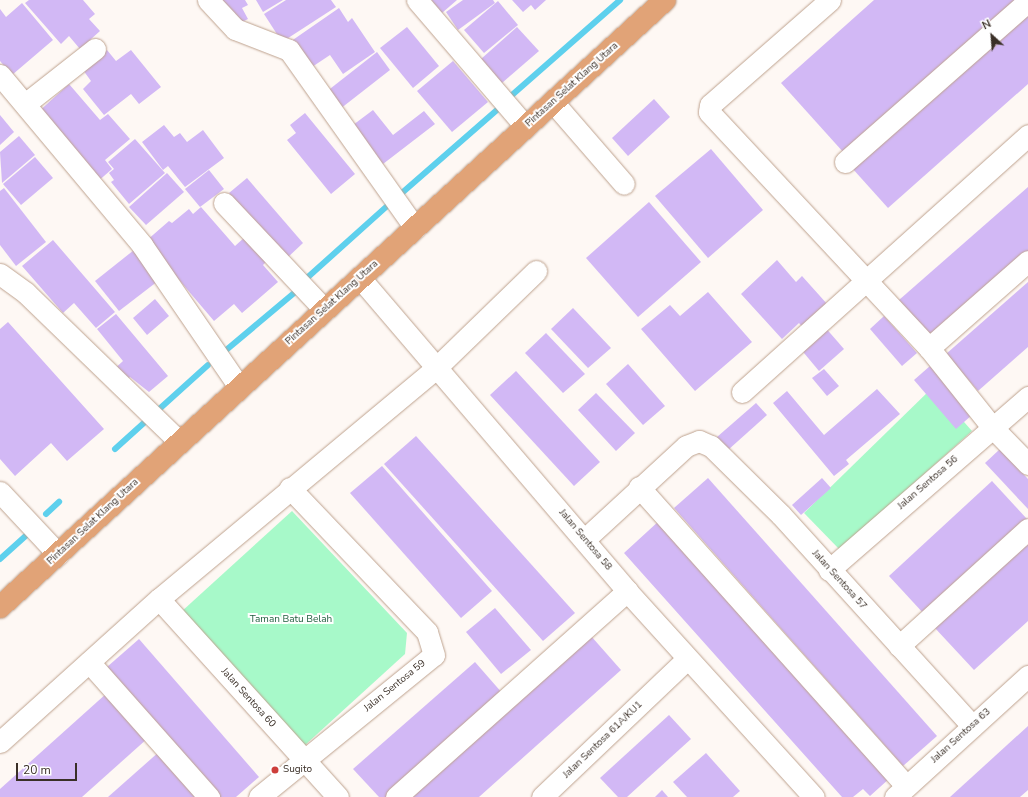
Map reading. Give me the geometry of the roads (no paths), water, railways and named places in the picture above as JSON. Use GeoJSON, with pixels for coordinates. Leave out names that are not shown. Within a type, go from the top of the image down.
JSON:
{"type":"FeatureCollection","features":[{"type":"Feature","properties":{"kind":"highway","name":"Pintasan Selat Klang Utara"},"geometry":{"type":"LineString","coordinates":[[0,606],[665,0]]}},
{"type":"Feature","properties":{"kind":"street"},"geometry":{"type":"LineString","coordinates":[[208,0],[235,29],[289,50],[415,228]]}},
{"type":"Feature","properties":{"kind":"street"},"geometry":{"type":"LineString","coordinates":[[417,0],[526,127]]}},
{"type":"Feature","properties":{"kind":"street"},"geometry":{"type":"LineString","coordinates":[[830,0],[710,105],[709,112],[929,348],[992,427],[1028,464]]}},
{"type":"Feature","properties":{"kind":"street"},"geometry":{"type":"LineString","coordinates":[[845,162],[1028,1]]}},
{"type":"Feature","properties":{"kind":"street"},"geometry":{"type":"LineString","coordinates":[[25,104],[95,49]]}},
{"type":"Feature","properties":{"kind":"street"},"geometry":{"type":"LineString","coordinates":[[0,75],[142,245],[240,388]]}},
{"type":"Feature","properties":{"kind":"street"},"geometry":{"type":"LineString","coordinates":[[553,102],[624,184]]}},
{"type":"Feature","properties":{"kind":"street"},"geometry":{"type":"LineString","coordinates":[[742,392],[865,279],[1028,135]]}},
{"type":"Feature","properties":{"kind":"street"},"geometry":{"type":"LineString","coordinates":[[224,203],[326,310]]}},
{"type":"Feature","properties":{"kind":"street"},"geometry":{"type":"LineString","coordinates":[[929,348],[1028,262]]}},
{"type":"Feature","properties":{"kind":"street"},"geometry":{"type":"LineString","coordinates":[[0,742],[159,599],[436,367],[536,271]]}},
{"type":"Feature","properties":{"kind":"street"},"geometry":{"type":"LineString","coordinates":[[0,274],[26,293],[152,417],[180,442]]}},
{"type":"Feature","properties":{"kind":"street","name":"Jalan Sentosa 58"},"geometry":{"type":"LineString","coordinates":[[360,278],[585,539],[627,591],[687,659],[814,797]]}},
{"type":"Feature","properties":{"kind":"street","name":"Jalan Sentosa 56"},"geometry":{"type":"LineString","coordinates":[[829,570],[1028,397]]}},
{"type":"Feature","properties":{"kind":"street","name":"Jalan Sentosa 57"},"geometry":{"type":"LineString","coordinates":[[639,487],[686,446],[698,441],[711,446],[781,515],[829,570],[972,726]]}},
{"type":"Feature","properties":{"kind":"street"},"geometry":{"type":"LineString","coordinates":[[585,539],[639,487],[900,792]]}},
{"type":"Feature","properties":{"kind":"street","name":"Jalan Sentosa 59"},"geometry":{"type":"LineString","coordinates":[[259,797],[434,655],[427,632],[290,488]]}},
{"type":"Feature","properties":{"kind":"street"},"geometry":{"type":"LineString","coordinates":[[0,492],[58,554]]}},
{"type":"Feature","properties":{"kind":"street"},"geometry":{"type":"LineString","coordinates":[[899,646],[1028,529]]}},
{"type":"Feature","properties":{"kind":"street"},"geometry":{"type":"LineString","coordinates":[[396,797],[627,591]]}},
{"type":"Feature","properties":{"kind":"street","name":"Jalan Sentosa 60"},"geometry":{"type":"LineString","coordinates":[[159,599],[338,797]]}},
{"type":"Feature","properties":{"kind":"street","name":"Jalan Sentosa 61A/KU1"},"geometry":{"type":"LineString","coordinates":[[554,793],[687,659]]}},
{"type":"Feature","properties":{"kind":"street"},"geometry":{"type":"LineString","coordinates":[[89,662],[209,797]]}},
{"type":"Feature","properties":{"kind":"street","name":"Jalan Sentosa 63"},"geometry":{"type":"LineString","coordinates":[[900,792],[1028,676]]}},
{"type":"Feature","properties":{"kind":"waterway"},"geometry":{"type":"LineString","coordinates":[[512,95],[620,0]]}},
{"type":"Feature","properties":{"kind":"waterway"},"geometry":{"type":"LineString","coordinates":[[403,192],[497,110]]}},
{"type":"Feature","properties":{"kind":"waterway"},"geometry":{"type":"LineString","coordinates":[[308,277],[386,207]]}},
{"type":"Feature","properties":{"kind":"waterway"},"geometry":{"type":"LineString","coordinates":[[225,351],[293,294]]}},
{"type":"Feature","properties":{"kind":"waterway"},"geometry":{"type":"LineString","coordinates":[[115,449],[208,365]]}},
{"type":"Feature","properties":{"kind":"waterway"},"geometry":{"type":"LineString","coordinates":[[46,514],[59,502]]}},
{"type":"Feature","properties":{"kind":"waterway"},"geometry":{"type":"LineString","coordinates":[[0,559],[30,532]]}},
{"type":"Feature","properties":{"kind":"place","name":"Sugito"},"geometry":{"type":"Point","coordinates":[275,770]}},
{"type":"Feature","properties":{"kind":"park label","name":"Taman Batu Belah"},"geometry":{"type":"Point","coordinates":[291,620]}}]}
